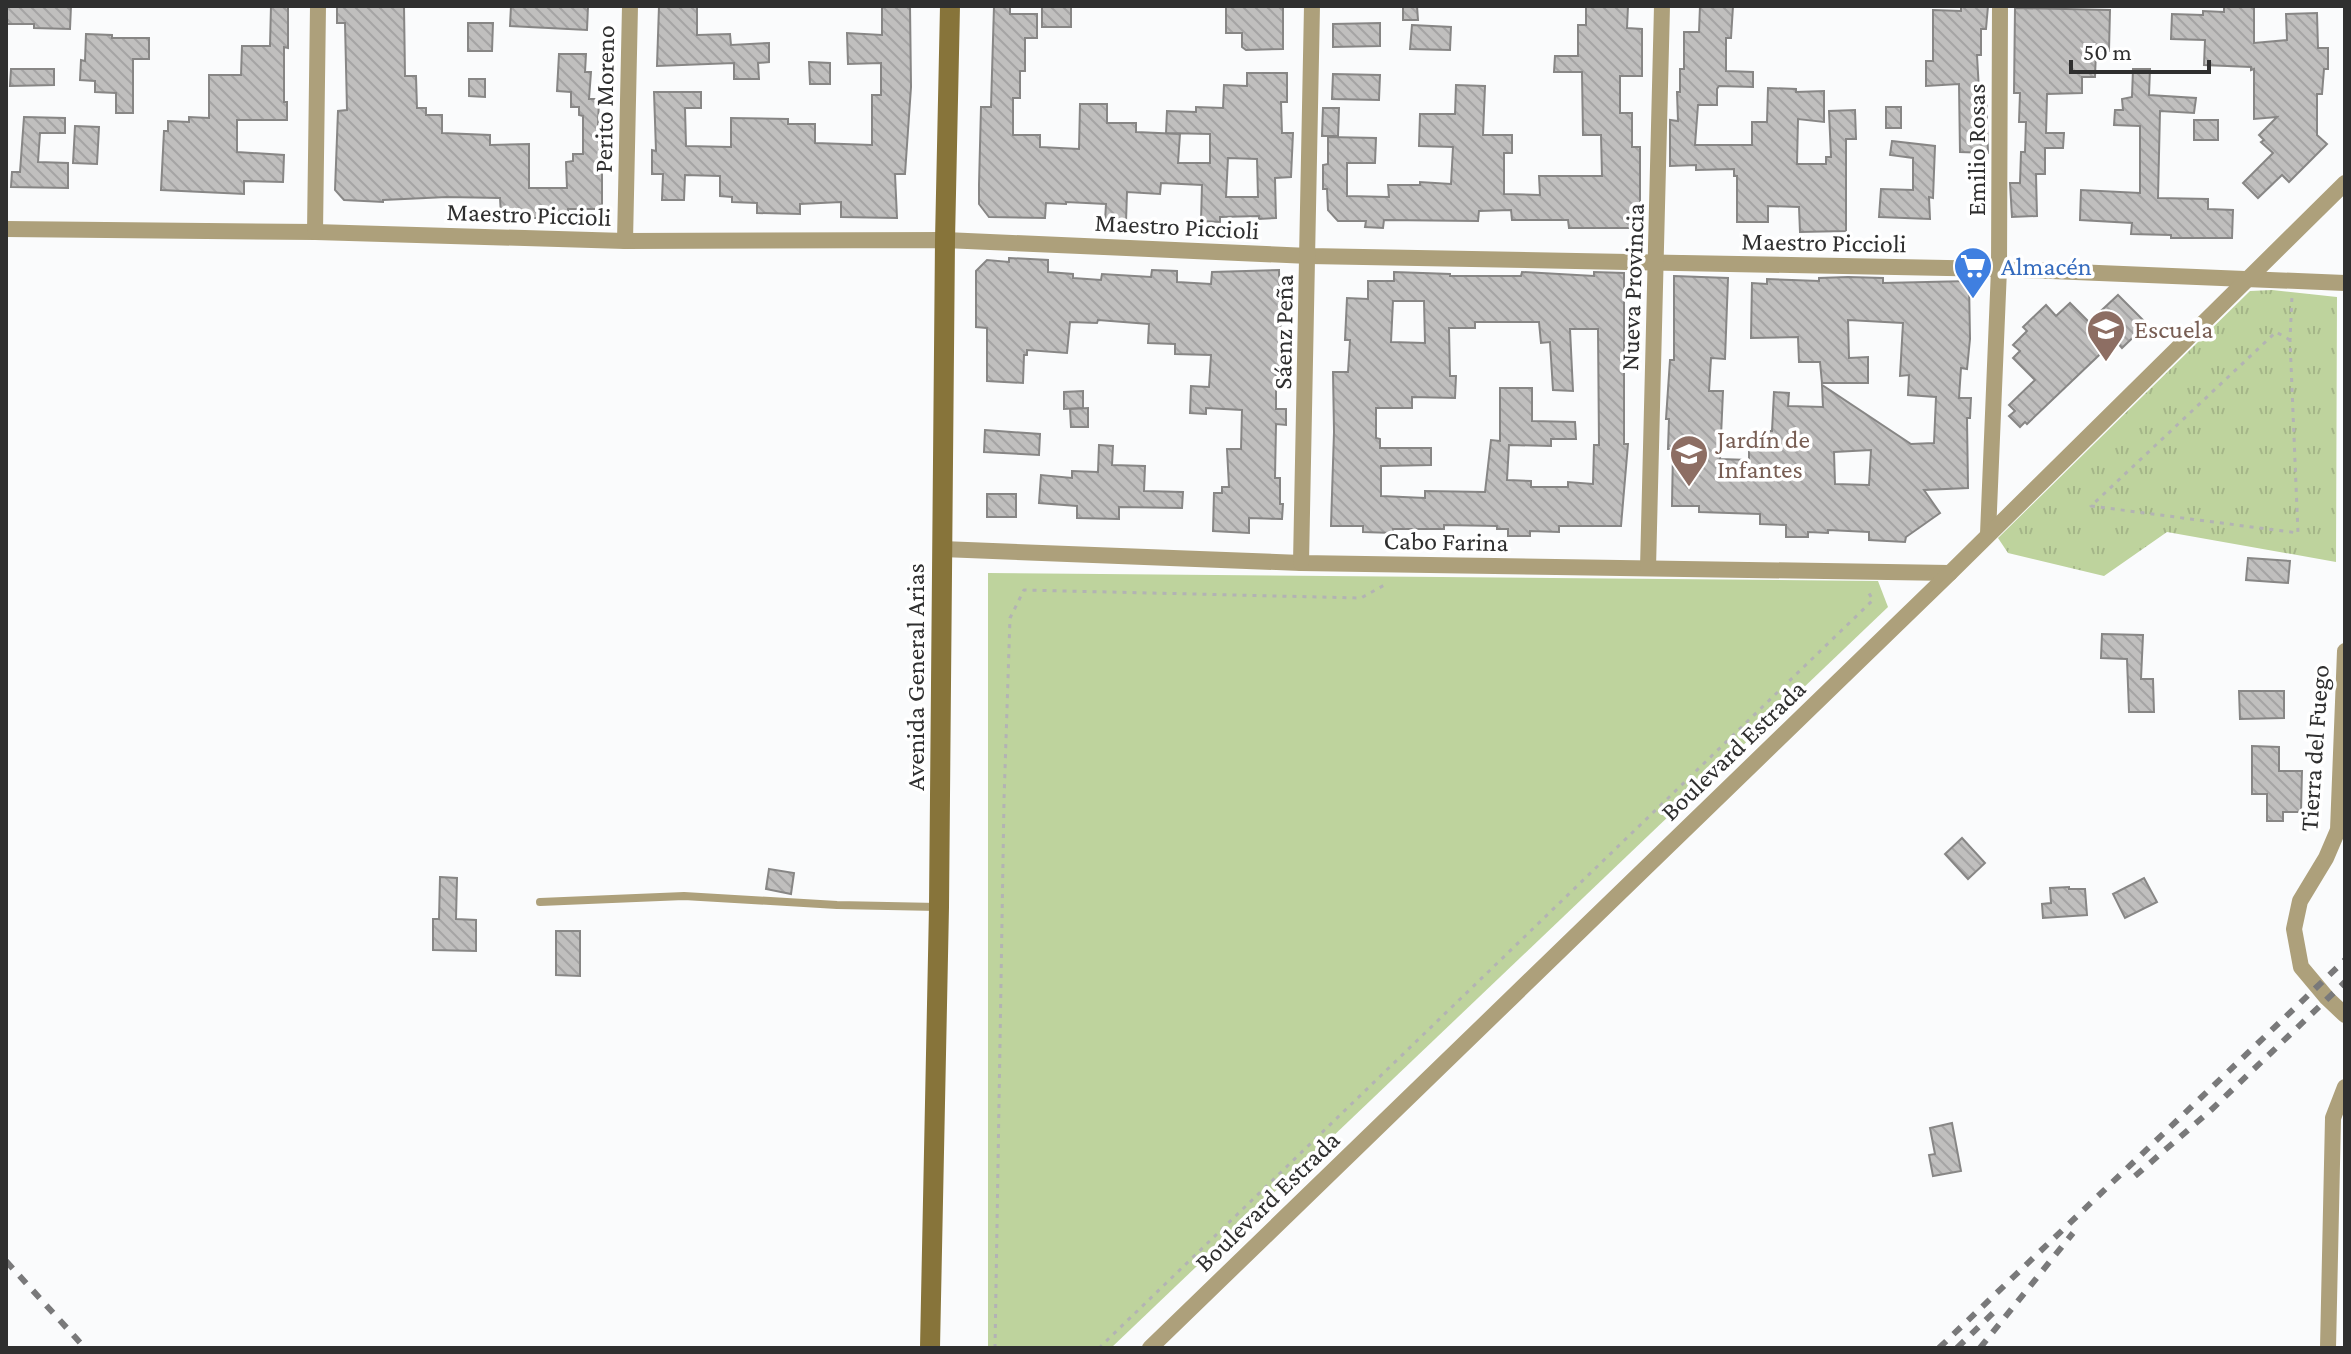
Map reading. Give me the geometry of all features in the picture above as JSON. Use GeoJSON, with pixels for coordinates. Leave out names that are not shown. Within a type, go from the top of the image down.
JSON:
{"type":"FeatureCollection","features":[{"type":"Feature","properties":{"kind":"main road","name":"Avenida General Arias"},"geometry":{"type":"LineString","coordinates":[[930,1348],[939,907],[950,6]]}},
{"type":"Feature","properties":{"kind":"street"},"geometry":{"type":"LineString","coordinates":[[315,232],[318,6]]}},
{"type":"Feature","properties":{"kind":"street","name":"Perito Moreno"},"geometry":{"type":"LineString","coordinates":[[625,241],[630,6]]}},
{"type":"Feature","properties":{"kind":"street","name":"Sáenz Peña"},"geometry":{"type":"LineString","coordinates":[[1301,563],[1312,6]]}},
{"type":"Feature","properties":{"kind":"street","name":"Nueva Provincia"},"geometry":{"type":"LineString","coordinates":[[1648,568],[1662,6]]}},
{"type":"Feature","properties":{"kind":"street","name":"Emilio Rosas"},"geometry":{"type":"LineString","coordinates":[[1988,534],[1999,269],[2000,6]]}},
{"type":"Feature","properties":{"kind":"street","name":"Boulevard Estrada"},"geometry":{"type":"LineString","coordinates":[[1150,1348],[1950,573],[2345,183]]}},
{"type":"Feature","properties":{"kind":"street","name":"Maestro Piccioli"},"geometry":{"type":"LineString","coordinates":[[6,229],[315,232],[625,241],[945,240],[1309,256],[1999,269],[2345,283]]}},
{"type":"Feature","properties":{"kind":"street","name":"Cabo Farina"},"geometry":{"type":"LineString","coordinates":[[942,549],[1301,563],[1950,573]]}},
{"type":"Feature","properties":{"kind":"street","name":"Tierra del Fuego"},"geometry":{"type":"LineString","coordinates":[[2345,651],[2338,830],[2326,858],[2300,901],[2294,929],[2301,967],[2345,1015]]}},
{"type":"Feature","properties":{"kind":"street"},"geometry":{"type":"LineString","coordinates":[[2328,1348],[2338,1252],[2333,1118],[2345,1087]]}},
{"type":"Feature","properties":{"kind":"lane"},"geometry":{"type":"LineString","coordinates":[[540,902],[684,896],[939,907]]}},
{"type":"Feature","properties":{"kind":"path"},"geometry":{"type":"LineString","coordinates":[[2290,340],[2276,332],[2091,506],[2298,533],[2290,340],[2292,292]]}},
{"type":"Feature","properties":{"kind":"path"},"geometry":{"type":"LineString","coordinates":[[995,1348],[1010,618],[1024,590],[1361,598],[1389,582]]}},
{"type":"Feature","properties":{"kind":"path"},"geometry":{"type":"LineString","coordinates":[[1099,1348],[1873,600],[1867,590]]}},
{"type":"Feature","properties":{"kind":"green space"},"geometry":{"type":"Polygon","coordinates":[[[2272,290],[2337,297],[2336,562],[2167,532],[2104,576],[2008,553],[1998,538],[2250,291],[2272,290]]]}},
{"type":"Feature","properties":{"kind":"green space"},"geometry":{"type":"Polygon","coordinates":[[[988,573],[1878,581],[1888,607],[1111,1348],[988,1348],[988,573]]]}},
{"type":"Feature","properties":{"kind":"building"},"geometry":{"type":"Polygon","coordinates":[[[6,6],[71,6],[70,29],[6,24],[6,6]]]}},
{"type":"Feature","properties":{"kind":"building"},"geometry":{"type":"Polygon","coordinates":[[[271,6],[288,6],[288,48],[284,47],[287,120],[237,120],[237,152],[284,155],[283,182],[244,181],[244,194],[161,190],[164,131],[168,131],[168,121],[189,122],[189,117],[209,118],[209,75],[241,75],[242,46],[270,46],[271,6]]]}},
{"type":"Feature","properties":{"kind":"building"},"geometry":{"type":"Polygon","coordinates":[[[337,6],[404,6],[405,76],[416,76],[417,108],[426,108],[426,115],[442,115],[442,133],[490,135],[490,145],[529,144],[529,188],[567,188],[566,162],[573,161],[573,154],[583,154],[583,116],[579,115],[579,107],[571,107],[571,92],[557,91],[559,54],[586,54],[585,72],[591,72],[589,99],[599,99],[598,126],[602,126],[602,209],[568,209],[568,215],[554,215],[554,218],[517,218],[517,214],[501,215],[500,198],[447,197],[383,202],[344,200],[335,190],[338,111],[347,110],[345,23],[337,23],[337,6]]]}},
{"type":"Feature","properties":{"kind":"building"},"geometry":{"type":"Polygon","coordinates":[[[511,6],[588,6],[587,30],[510,26],[511,6]]]}},
{"type":"Feature","properties":{"kind":"building"},"geometry":{"type":"Polygon","coordinates":[[[659,6],[697,6],[697,35],[730,34],[731,45],[769,43],[769,62],[758,63],[759,79],[734,79],[734,63],[657,66],[659,6]]]}},
{"type":"Feature","properties":{"kind":"building"},"geometry":{"type":"Polygon","coordinates":[[[882,6],[910,6],[911,87],[905,174],[895,174],[897,218],[841,217],[841,202],[800,204],[800,214],[757,213],[757,203],[732,202],[732,197],[720,196],[720,176],[685,175],[684,200],[662,200],[663,174],[652,174],[652,150],[656,151],[654,92],[701,92],[701,108],[685,108],[686,146],[731,147],[731,118],[788,119],[788,124],[815,124],[815,143],[872,145],[872,95],[881,95],[881,63],[848,64],[847,33],[882,35],[882,6]]]}},
{"type":"Feature","properties":{"kind":"building"},"geometry":{"type":"Polygon","coordinates":[[[994,6],[1010,6],[1010,14],[1037,14],[1037,38],[1025,38],[1025,71],[1020,71],[1020,98],[1013,98],[1013,135],[1040,135],[1040,147],[1079,149],[1080,104],[1107,104],[1107,123],[1136,123],[1136,132],[1180,134],[1178,163],[1210,163],[1210,134],[1166,133],[1167,111],[1196,112],[1196,107],[1223,108],[1224,85],[1247,86],[1247,73],[1287,73],[1287,102],[1281,102],[1282,133],[1293,133],[1291,177],[1275,178],[1276,218],[1220,217],[1220,222],[1201,221],[1202,185],[1161,183],[1160,194],[1127,192],[1126,222],[1105,221],[1106,204],[1066,202],[1046,203],[1045,218],[989,217],[979,204],[979,185],[981,107],[991,107],[994,6]],[[1228,158],[1226,197],[1258,197],[1257,159],[1228,158]]]}},
{"type":"Feature","properties":{"kind":"building"},"geometry":{"type":"Polygon","coordinates":[[[1042,6],[1071,6],[1071,27],[1042,27],[1042,6]]]}},
{"type":"Feature","properties":{"kind":"building"},"geometry":{"type":"Polygon","coordinates":[[[1226,6],[1283,6],[1283,49],[1246,50],[1242,47],[1242,33],[1226,33],[1226,6]]]}},
{"type":"Feature","properties":{"kind":"building"},"geometry":{"type":"Polygon","coordinates":[[[1403,6],[1417,6],[1418,20],[1403,20],[1403,6]]]}},
{"type":"Feature","properties":{"kind":"building"},"geometry":{"type":"Polygon","coordinates":[[[1586,6],[1628,6],[1627,28],[1642,29],[1642,76],[1620,76],[1620,113],[1632,113],[1632,147],[1640,147],[1640,228],[1569,228],[1568,220],[1512,220],[1511,210],[1479,211],[1478,221],[1384,220],[1383,228],[1365,227],[1366,221],[1338,221],[1328,210],[1327,189],[1323,189],[1323,165],[1328,164],[1328,137],[1376,138],[1375,163],[1347,163],[1347,196],[1389,197],[1388,185],[1420,185],[1420,182],[1451,184],[1453,147],[1419,146],[1420,114],[1455,114],[1456,85],[1485,86],[1483,135],[1512,135],[1512,153],[1504,153],[1504,194],[1540,195],[1539,176],[1602,176],[1601,135],[1583,135],[1582,72],[1554,72],[1555,56],[1578,56],[1578,25],[1586,25],[1586,6]]]}},
{"type":"Feature","properties":{"kind":"building"},"geometry":{"type":"Polygon","coordinates":[[[1700,6],[1733,6],[1731,38],[1726,38],[1726,71],[1753,72],[1753,87],[1719,86],[1717,105],[1698,105],[1695,145],[1752,145],[1752,122],[1767,122],[1768,88],[1796,89],[1796,92],[1824,91],[1824,122],[1798,119],[1797,164],[1826,164],[1826,157],[1831,157],[1829,111],[1855,110],[1856,139],[1846,139],[1846,231],[1800,232],[1799,207],[1768,206],[1768,222],[1737,222],[1737,176],[1734,176],[1734,169],[1696,170],[1696,165],[1670,166],[1670,120],[1678,121],[1677,92],[1680,92],[1680,69],[1684,69],[1684,32],[1699,32],[1700,6]]]}},
{"type":"Feature","properties":{"kind":"building"},"geometry":{"type":"Polygon","coordinates":[[[1961,6],[1988,6],[1986,29],[1981,29],[1981,55],[1977,55],[1979,91],[1986,91],[1988,153],[1960,152],[1959,84],[1926,86],[1926,61],[1933,61],[1933,10],[1961,11],[1961,6]]]}},
{"type":"Feature","properties":{"kind":"building"},"geometry":{"type":"Polygon","coordinates":[[[2224,6],[2254,6],[2254,43],[2287,40],[2286,14],[2317,13],[2318,48],[2328,48],[2328,69],[2324,69],[2322,94],[2317,94],[2317,135],[2327,144],[2289,182],[2282,175],[2258,198],[2243,183],[2273,153],[2261,142],[2264,140],[2259,135],[2277,117],[2254,119],[2254,69],[2204,65],[2205,40],[2171,39],[2172,14],[2224,12],[2224,6]]]}},
{"type":"Feature","properties":{"kind":"building"},"geometry":{"type":"Polygon","coordinates":[[[2015,8],[2110,10],[2109,51],[2096,51],[2095,77],[2082,77],[2082,93],[2047,94],[2046,133],[2064,133],[2063,148],[2045,148],[2045,174],[2036,174],[2037,216],[2012,217],[2010,183],[2020,183],[2026,122],[2019,122],[2020,93],[2014,93],[2015,8]]]}},
{"type":"Feature","properties":{"kind":"building"},"geometry":{"type":"Polygon","coordinates":[[[468,23],[493,23],[492,51],[468,51],[468,23]]]}},
{"type":"Feature","properties":{"kind":"building"},"geometry":{"type":"Polygon","coordinates":[[[1380,23],[1380,46],[1333,47],[1333,24],[1380,23]]]}},
{"type":"Feature","properties":{"kind":"building"},"geometry":{"type":"Polygon","coordinates":[[[1412,25],[1451,27],[1450,50],[1410,49],[1412,25]]]}},
{"type":"Feature","properties":{"kind":"building"},"geometry":{"type":"Polygon","coordinates":[[[86,34],[149,38],[149,59],[133,59],[133,113],[116,113],[116,93],[95,92],[95,81],[80,80],[81,60],[85,61],[86,34]]]}},
{"type":"Feature","properties":{"kind":"building"},"geometry":{"type":"Polygon","coordinates":[[[809,62],[830,63],[830,84],[810,84],[809,62]]]}},
{"type":"Feature","properties":{"kind":"building"},"geometry":{"type":"Polygon","coordinates":[[[11,69],[54,69],[54,85],[10,86],[11,69]]]}},
{"type":"Feature","properties":{"kind":"building"},"geometry":{"type":"Polygon","coordinates":[[[2133,69],[2150,69],[2149,95],[2196,98],[2194,113],[2160,111],[2158,198],[2208,199],[2208,209],[2233,210],[2232,238],[2171,238],[2171,235],[2131,234],[2132,223],[2080,220],[2081,190],[2140,193],[2140,126],[2114,125],[2115,110],[2123,110],[2122,99],[2132,97],[2133,69]]]}},
{"type":"Feature","properties":{"kind":"building"},"geometry":{"type":"Polygon","coordinates":[[[1333,74],[1380,75],[1379,100],[1332,99],[1333,74]]]}},
{"type":"Feature","properties":{"kind":"building"},"geometry":{"type":"Polygon","coordinates":[[[469,79],[485,79],[485,97],[469,96],[469,79]]]}},
{"type":"Feature","properties":{"kind":"building"},"geometry":{"type":"Polygon","coordinates":[[[1886,107],[1901,107],[1901,128],[1886,128],[1886,107]]]}},
{"type":"Feature","properties":{"kind":"building"},"geometry":{"type":"Polygon","coordinates":[[[1323,108],[1339,108],[1338,136],[1322,136],[1323,108]]]}},
{"type":"Feature","properties":{"kind":"building"},"geometry":{"type":"Polygon","coordinates":[[[24,117],[65,118],[65,133],[40,133],[38,162],[68,163],[68,188],[11,187],[12,172],[20,172],[24,117]]]}},
{"type":"Feature","properties":{"kind":"building"},"geometry":{"type":"Polygon","coordinates":[[[2194,120],[2218,120],[2218,140],[2194,140],[2194,120]]]}},
{"type":"Feature","properties":{"kind":"building"},"geometry":{"type":"Polygon","coordinates":[[[75,126],[99,127],[97,164],[73,163],[75,126]]]}},
{"type":"Feature","properties":{"kind":"building"},"geometry":{"type":"Polygon","coordinates":[[[1892,141],[1935,146],[1933,198],[1929,197],[1930,219],[1879,217],[1881,189],[1913,190],[1913,158],[1890,155],[1892,141]]]}},
{"type":"Feature","properties":{"kind":"building"},"geometry":{"type":"Polygon","coordinates":[[[1009,258],[1048,260],[1048,272],[1101,280],[1102,274],[1151,277],[1152,270],[1177,271],[1177,282],[1211,284],[1212,272],[1279,270],[1281,350],[1285,350],[1285,369],[1276,369],[1276,409],[1286,409],[1286,425],[1276,424],[1275,478],[1280,478],[1282,519],[1249,518],[1249,533],[1213,531],[1214,493],[1222,493],[1222,487],[1229,487],[1227,449],[1241,449],[1242,410],[1206,408],[1206,414],[1190,413],[1191,386],[1209,387],[1211,355],[1175,354],[1175,344],[1148,343],[1149,324],[1098,320],[1097,323],[1070,322],[1067,353],[1027,350],[1023,383],[987,381],[987,328],[976,327],[976,271],[987,260],[1009,262],[1009,258]]]}},
{"type":"Feature","properties":{"kind":"building"},"geometry":{"type":"Polygon","coordinates":[[[1394,272],[1450,276],[1521,276],[1522,272],[1594,276],[1594,272],[1624,273],[1624,444],[1628,444],[1621,526],[1559,526],[1559,532],[1530,531],[1530,536],[1508,536],[1508,529],[1497,529],[1497,526],[1444,525],[1444,529],[1393,529],[1393,533],[1363,532],[1363,526],[1331,526],[1333,372],[1348,372],[1350,340],[1345,340],[1347,298],[1368,299],[1368,281],[1394,281],[1394,272]],[[1393,301],[1391,342],[1425,343],[1424,301],[1393,301]],[[1475,322],[1475,328],[1449,328],[1450,376],[1456,376],[1455,398],[1412,397],[1412,408],[1376,408],[1376,438],[1380,439],[1380,448],[1431,448],[1431,465],[1381,466],[1381,496],[1425,498],[1425,491],[1485,492],[1491,440],[1500,441],[1500,388],[1532,388],[1532,421],[1575,422],[1576,439],[1551,439],[1551,446],[1509,445],[1507,480],[1531,481],[1531,487],[1568,487],[1568,482],[1593,484],[1594,445],[1599,445],[1598,329],[1570,329],[1573,391],[1553,390],[1550,342],[1541,343],[1539,322],[1475,322]]]}},
{"type":"Feature","properties":{"kind":"building"},"geometry":{"type":"Polygon","coordinates":[[[1674,276],[1728,278],[1725,359],[1711,358],[1709,391],[1723,391],[1720,459],[1749,460],[1749,441],[1765,441],[1765,431],[1772,431],[1774,392],[1789,393],[1788,406],[1823,407],[1822,385],[1911,444],[1934,443],[1936,397],[1908,395],[1909,375],[1900,376],[1903,323],[1848,320],[1849,358],[1868,357],[1868,383],[1822,383],[1820,362],[1799,362],[1798,337],[1751,338],[1752,283],[1767,284],[1767,279],[1819,281],[1819,278],[1848,277],[1883,278],[1883,283],[1969,281],[1970,339],[1967,369],[1961,368],[1959,398],[1971,398],[1970,418],[1967,418],[1968,488],[1924,490],[1940,513],[1906,537],[1905,542],[1869,540],[1869,532],[1828,530],[1828,533],[1808,532],[1808,537],[1786,537],[1786,525],[1760,524],[1760,514],[1699,512],[1699,506],[1672,506],[1673,449],[1668,449],[1669,419],[1666,419],[1670,360],[1674,360],[1674,276]],[[1871,450],[1834,452],[1835,484],[1869,485],[1871,450]]]}},
{"type":"Feature","properties":{"kind":"building"},"geometry":{"type":"Polygon","coordinates":[[[2118,295],[2147,324],[2122,348],[2115,340],[2027,424],[2025,422],[2020,427],[2009,416],[2015,411],[2009,405],[2035,380],[2013,358],[2020,351],[2013,345],[2027,331],[2023,327],[2046,305],[2056,316],[2070,303],[2089,322],[2118,295]]]}},
{"type":"Feature","properties":{"kind":"building"},"geometry":{"type":"Polygon","coordinates":[[[1083,391],[1083,408],[1064,409],[1064,392],[1083,391]]]}},
{"type":"Feature","properties":{"kind":"building"},"geometry":{"type":"Polygon","coordinates":[[[1088,408],[1088,427],[1071,427],[1070,409],[1088,408]]]}},
{"type":"Feature","properties":{"kind":"building"},"geometry":{"type":"Polygon","coordinates":[[[985,430],[1040,434],[1039,455],[984,452],[985,430]]]}},
{"type":"Feature","properties":{"kind":"building"},"geometry":{"type":"Polygon","coordinates":[[[1099,445],[1113,446],[1112,465],[1145,466],[1144,491],[1183,492],[1182,508],[1119,507],[1119,519],[1077,518],[1077,506],[1039,503],[1041,475],[1072,478],[1072,471],[1098,472],[1099,445]]]}},
{"type":"Feature","properties":{"kind":"building"},"geometry":{"type":"Polygon","coordinates":[[[987,494],[1016,494],[1016,517],[987,517],[987,494]]]}},
{"type":"Feature","properties":{"kind":"building"},"geometry":{"type":"Polygon","coordinates":[[[2248,558],[2290,561],[2288,583],[2246,580],[2248,558]]]}},
{"type":"Feature","properties":{"kind":"building"},"geometry":{"type":"Polygon","coordinates":[[[2102,634],[2143,635],[2141,679],[2153,679],[2154,712],[2129,712],[2127,659],[2101,658],[2102,634]]]}},
{"type":"Feature","properties":{"kind":"building"},"geometry":{"type":"Polygon","coordinates":[[[2239,691],[2284,691],[2284,718],[2240,719],[2239,691]]]}},
{"type":"Feature","properties":{"kind":"building"},"geometry":{"type":"Polygon","coordinates":[[[2252,746],[2279,747],[2279,771],[2302,771],[2301,812],[2283,812],[2283,821],[2267,821],[2267,794],[2252,794],[2252,746]]]}},
{"type":"Feature","properties":{"kind":"building"},"geometry":{"type":"Polygon","coordinates":[[[1962,838],[1985,863],[1968,879],[1945,854],[1962,838]]]}},
{"type":"Feature","properties":{"kind":"building"},"geometry":{"type":"Polygon","coordinates":[[[769,869],[794,873],[791,894],[766,889],[769,869]]]}},
{"type":"Feature","properties":{"kind":"building"},"geometry":{"type":"Polygon","coordinates":[[[440,877],[457,878],[456,919],[476,920],[476,951],[433,950],[433,919],[439,919],[440,877]]]}},
{"type":"Feature","properties":{"kind":"building"},"geometry":{"type":"Polygon","coordinates":[[[2144,878],[2157,902],[2125,918],[2113,894],[2144,878]]]}},
{"type":"Feature","properties":{"kind":"building"},"geometry":{"type":"Polygon","coordinates":[[[2050,888],[2085,889],[2087,915],[2043,918],[2042,904],[2051,903],[2050,888]]]}},
{"type":"Feature","properties":{"kind":"building"},"geometry":{"type":"Polygon","coordinates":[[[556,931],[580,931],[580,976],[556,975],[556,931]]]}},
{"type":"Feature","properties":{"kind":"building"},"geometry":{"type":"Polygon","coordinates":[[[1952,1123],[1961,1171],[1933,1176],[1929,1155],[1935,1154],[1930,1128],[1952,1123]]]}},
{"type":"Feature","properties":{"kind":"railway"},"geometry":{"type":"LineString","coordinates":[[1939,1348],[2345,960]]}},
{"type":"Feature","properties":{"kind":"railway"},"geometry":{"type":"LineString","coordinates":[[2135,1176],[2210,1111],[2345,982]]}},
{"type":"Feature","properties":{"kind":"railway"},"geometry":{"type":"LineString","coordinates":[[1980,1348],[2073,1233]]}},
{"type":"Feature","properties":{"kind":"railway"},"geometry":{"type":"LineString","coordinates":[[6,1261],[85,1348]]}},
{"type":"Feature","properties":{"kind":"railway"},"geometry":{"type":"LineString","coordinates":[[1957,1348],[1996,1310]]}},
{"type":"Feature","properties":{"kind":"place","name":"Almacén"},"geometry":{"type":"Point","coordinates":[1973,300]}},
{"type":"Feature","properties":{"kind":"place","name":"Escuela"},"geometry":{"type":"Point","coordinates":[2106,363]}},
{"type":"Feature","properties":{"kind":"place","name":"Jardín de Infantes"},"geometry":{"type":"Point","coordinates":[1689,488]}}]}
